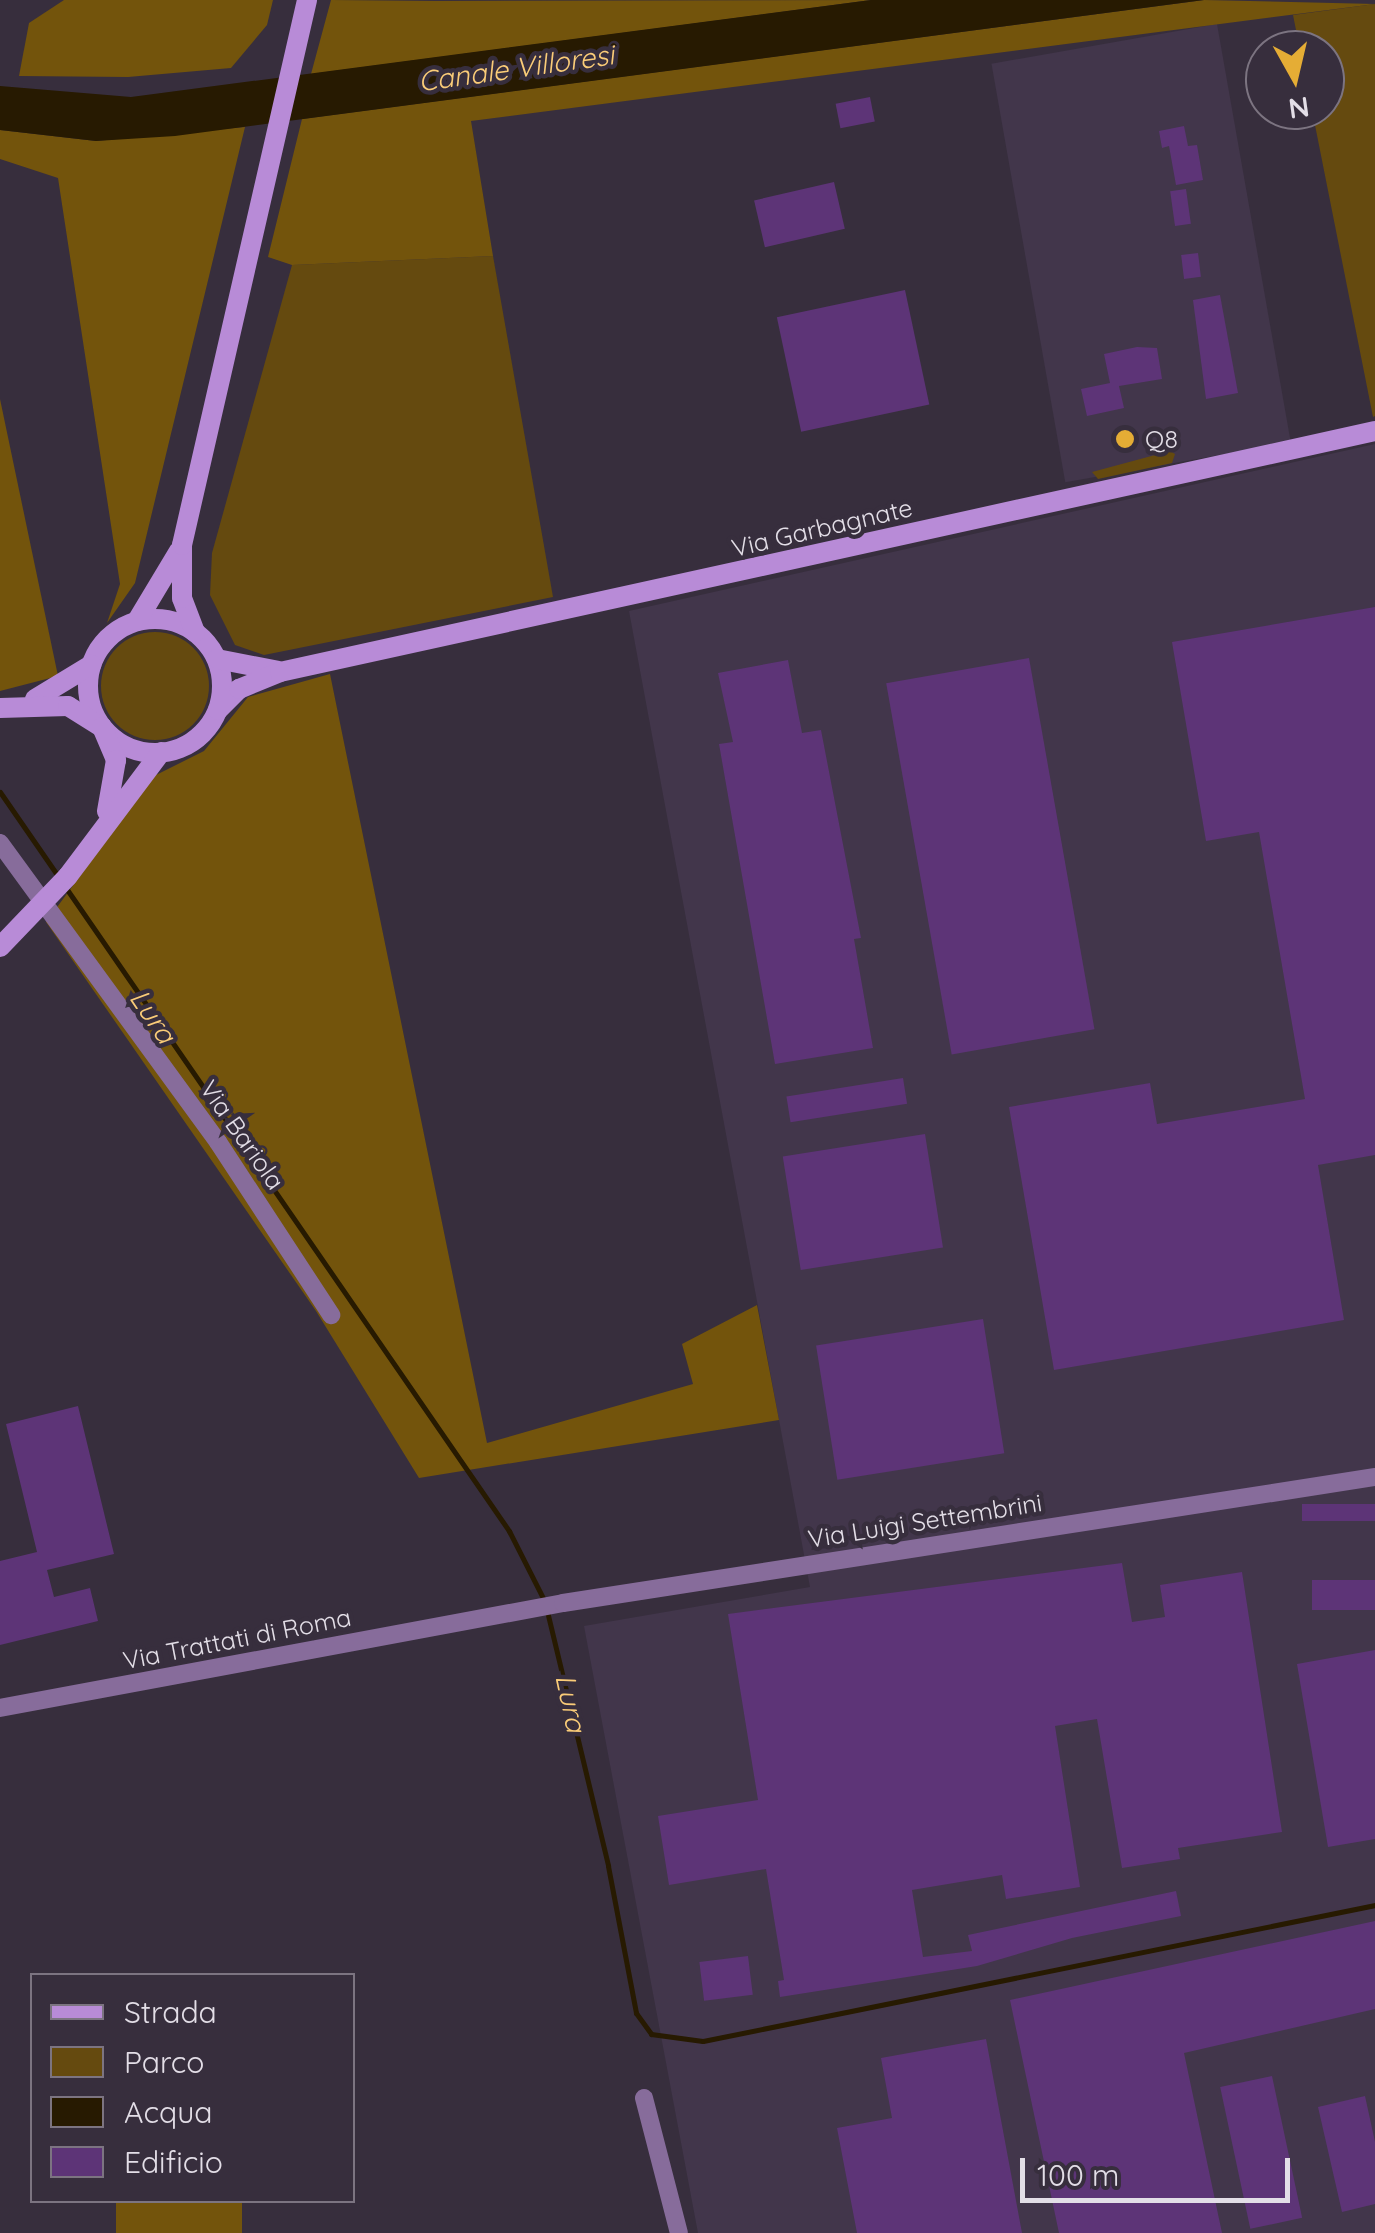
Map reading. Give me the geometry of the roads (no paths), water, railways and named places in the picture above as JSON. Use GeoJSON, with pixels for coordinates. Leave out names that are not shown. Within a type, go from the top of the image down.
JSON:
{"type":"FeatureCollection","features":[{"type":"Feature","properties":{"kind":"main road"},"geometry":{"type":"LineString","coordinates":[[10,707],[68,706],[128,747],[160,752],[195,740],[218,710],[217,659],[195,632],[182,598],[182,545],[305,7]]}},
{"type":"Feature","properties":{"kind":"main road","name":"Via Garbagnate"},"geometry":{"type":"LineString","coordinates":[[218,710],[239,689],[280,672],[1375,431]]}},
{"type":"Feature","properties":{"kind":"main road"},"geometry":{"type":"LineString","coordinates":[[10,707],[91,665],[109,638],[136,621],[182,545]]}},
{"type":"Feature","properties":{"kind":"main road"},"geometry":{"type":"LineString","coordinates":[[136,621],[177,622],[195,632]]}},
{"type":"Feature","properties":{"kind":"main road","name":"Via Garbagnate"},"geometry":{"type":"LineString","coordinates":[[217,659],[280,672]]}},
{"type":"Feature","properties":{"kind":"main road"},"geometry":{"type":"LineString","coordinates":[[91,665],[89,698],[102,727],[116,778],[102,827]]}},
{"type":"Feature","properties":{"kind":"main road"},"geometry":{"type":"LineString","coordinates":[[0,947],[88,850],[160,752]]}},
{"type":"Feature","properties":{"kind":"street","name":"Via Bariola"},"geometry":{"type":"LineString","coordinates":[[0,843],[218,1142],[331,1315]]}},
{"type":"Feature","properties":{"kind":"street","name":"Via Luigi Settembrini"},"geometry":{"type":"LineString","coordinates":[[484,1617],[1375,1477]]}},
{"type":"Feature","properties":{"kind":"street","name":"Via Trattati di Roma"},"geometry":{"type":"LineString","coordinates":[[0,1708],[484,1617]]}},
{"type":"Feature","properties":{"kind":"street"},"geometry":{"type":"LineString","coordinates":[[644,2098],[679,2233]]}},
{"type":"Feature","properties":{"kind":"water","name":"Canale Villoresi"},"geometry":{"type":"Polygon","coordinates":[[[871,0],[1204,0],[175,136],[96,141],[0,130],[0,86],[131,97],[871,0]]]}},
{"type":"Feature","properties":{"kind":"waterway","name":"Lura"},"geometry":{"type":"LineString","coordinates":[[0,792],[60,879]]}},
{"type":"Feature","properties":{"kind":"waterway","name":"Lura"},"geometry":{"type":"LineString","coordinates":[[66,888],[509,1531],[544,1600]]}},
{"type":"Feature","properties":{"kind":"waterway","name":"Lura"},"geometry":{"type":"LineString","coordinates":[[547,1611],[608,1866],[636,2013],[651,2034],[703,2041],[1375,1905]]}},
{"type":"Feature","properties":{"kind":"place","name":"Q8"},"geometry":{"type":"Point","coordinates":[1125,439]}}]}
